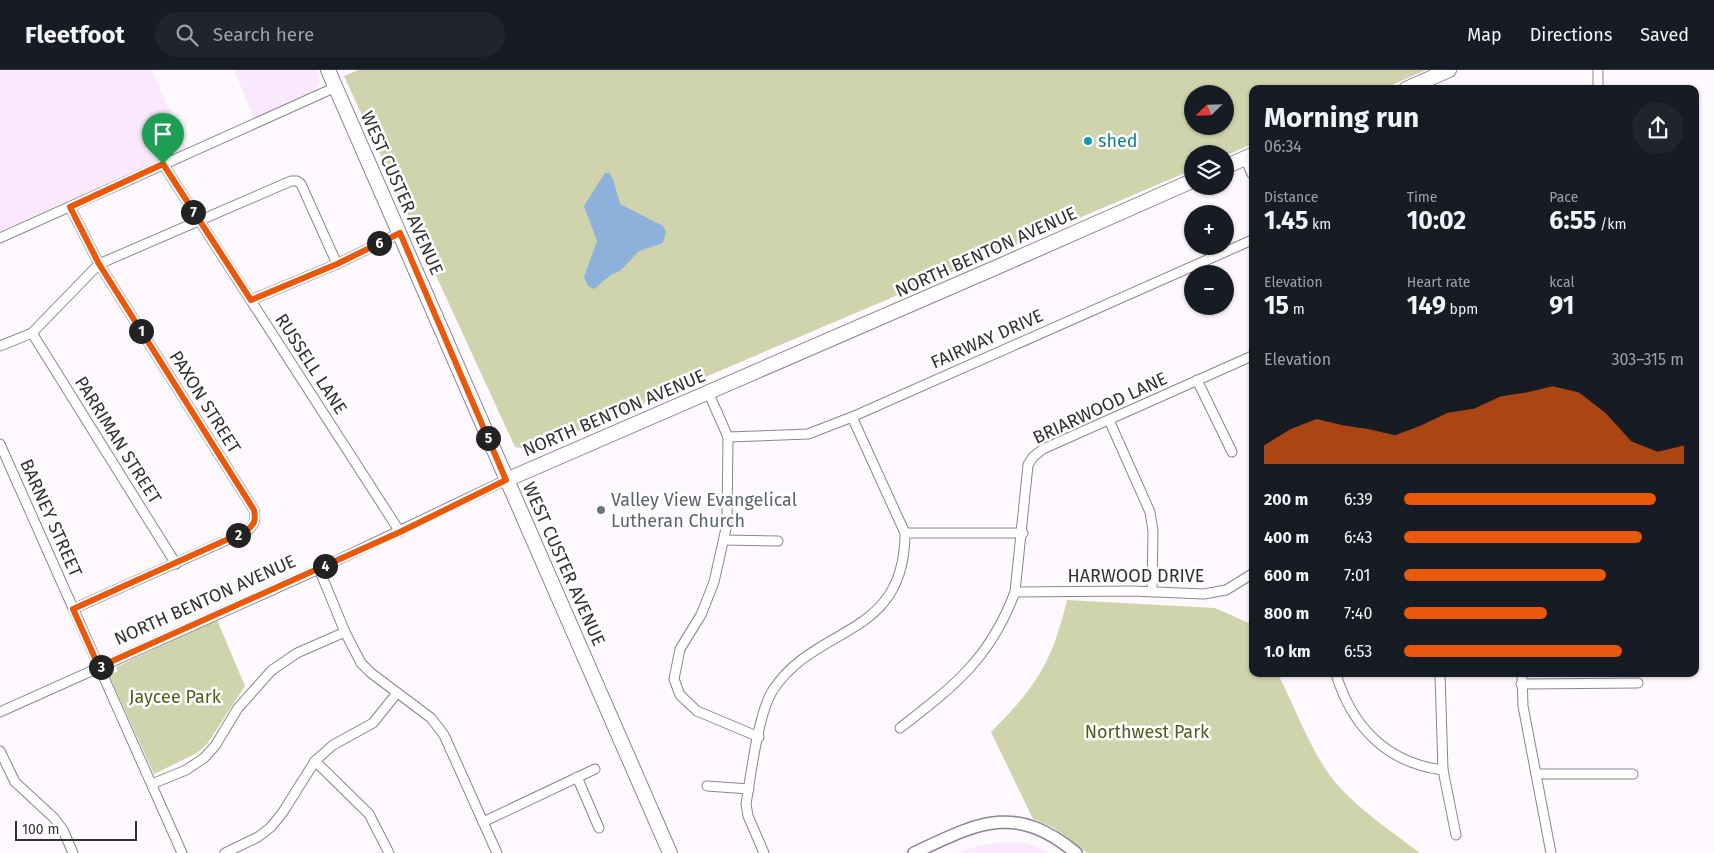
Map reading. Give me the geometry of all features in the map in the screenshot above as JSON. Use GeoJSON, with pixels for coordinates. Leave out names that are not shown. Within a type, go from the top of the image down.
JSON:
{"type":"FeatureCollection","features":[{"type":"Feature","properties":{"kind":"main road","name":"WEST CUSTER AVENUE"},"geometry":{"type":"LineString","coordinates":[[328,70],[670,853]]}},
{"type":"Feature","properties":{"kind":"main road"},"geometry":{"type":"LineString","coordinates":[[1415,85],[1449,70]]}},
{"type":"Feature","properties":{"kind":"main road"},"geometry":{"type":"LineString","coordinates":[[1234,163],[1249,157]]}},
{"type":"Feature","properties":{"kind":"main road","name":"NORTH BENTON AVENUE"},"geometry":{"type":"LineString","coordinates":[[506,480],[602,437],[709,394],[1184,185]]}},
{"type":"Feature","properties":{"kind":"street"},"geometry":{"type":"LineString","coordinates":[[1598,70],[1598,85]]}},
{"type":"Feature","properties":{"kind":"street"},"geometry":{"type":"LineString","coordinates":[[0,238],[336,87]]}},
{"type":"Feature","properties":{"kind":"street","name":"RUSSELL LANE"},"geometry":{"type":"LineString","coordinates":[[163,164],[400,532]]}},
{"type":"Feature","properties":{"kind":"street"},"geometry":{"type":"LineString","coordinates":[[0,346],[32,333],[99,264],[290,181],[297,181],[301,184],[337,264]]}},
{"type":"Feature","properties":{"kind":"street","name":"PAXON STREET"},"geometry":{"type":"LineString","coordinates":[[70,207],[99,264],[254,510],[254,525],[246,531],[176,564]]}},
{"type":"Feature","properties":{"kind":"street"},"geometry":{"type":"LineString","coordinates":[[251,300],[337,264],[400,233]]}},
{"type":"Feature","properties":{"kind":"street","name":"FAIRWAY DRIVE"},"geometry":{"type":"LineString","coordinates":[[728,436],[808,434],[852,417],[1249,241]]}},
{"type":"Feature","properties":{"kind":"street","name":"PARRIMAN STREET"},"geometry":{"type":"LineString","coordinates":[[32,333],[176,564]]}},
{"type":"Feature","properties":{"kind":"street","name":"BRIARWOOD LANE"},"geometry":{"type":"LineString","coordinates":[[900,728],[947,691],[974,665],[998,630],[1015,592],[1023,533],[1028,465],[1033,457],[1043,449],[1249,357]]}},
{"type":"Feature","properties":{"kind":"street"},"geometry":{"type":"LineString","coordinates":[[1198,380],[1232,452]]}},
{"type":"Feature","properties":{"kind":"street"},"geometry":{"type":"LineString","coordinates":[[709,394],[728,436],[727,524],[714,582],[701,615],[680,649],[674,679],[680,695],[698,711],[759,736]]}},
{"type":"Feature","properties":{"kind":"street"},"geometry":{"type":"LineString","coordinates":[[764,853],[748,816],[746,804],[764,711],[772,691],[790,670],[859,626],[880,605],[892,590],[905,552],[905,533],[852,417]]}},
{"type":"Feature","properties":{"kind":"street"},"geometry":{"type":"LineString","coordinates":[[1109,420],[1152,517],[1152,592]]}},
{"type":"Feature","properties":{"kind":"street","name":"BARNEY STREET"},"geometry":{"type":"LineString","coordinates":[[0,444],[182,853]]}},
{"type":"Feature","properties":{"kind":"street","name":"NORTH BENTON AVENUE"},"geometry":{"type":"LineString","coordinates":[[0,712],[400,532],[506,480]]}},
{"type":"Feature","properties":{"kind":"street"},"geometry":{"type":"LineString","coordinates":[[905,533],[1023,533]]}},
{"type":"Feature","properties":{"kind":"street"},"geometry":{"type":"LineString","coordinates":[[724,540],[778,541]]}},
{"type":"Feature","properties":{"kind":"street"},"geometry":{"type":"LineString","coordinates":[[73,609],[176,564]]}},
{"type":"Feature","properties":{"kind":"street"},"geometry":{"type":"LineString","coordinates":[[319,569],[345,632],[361,662],[371,673],[431,718],[444,735],[497,853]]}},
{"type":"Feature","properties":{"kind":"street","name":"HARWOOD DRIVE"},"geometry":{"type":"LineString","coordinates":[[1015,592],[1214,593],[1238,585],[1249,576]]}},
{"type":"Feature","properties":{"kind":"street"},"geometry":{"type":"LineString","coordinates":[[152,784],[186,770],[204,758],[247,697],[272,670],[297,653],[345,632]]}},
{"type":"Feature","properties":{"kind":"street"},"geometry":{"type":"LineString","coordinates":[[1337,677],[1352,714],[1378,744],[1402,759],[1417,765],[1444,770]]}},
{"type":"Feature","properties":{"kind":"street"},"geometry":{"type":"LineString","coordinates":[[1440,677],[1444,770],[1456,835]]}},
{"type":"Feature","properties":{"kind":"street"},"geometry":{"type":"LineString","coordinates":[[1522,677],[1521,684],[1551,853]]}},
{"type":"Feature","properties":{"kind":"street"},"geometry":{"type":"LineString","coordinates":[[1521,684],[1638,683]]}},
{"type":"Feature","properties":{"kind":"street"},"geometry":{"type":"LineString","coordinates":[[225,853],[258,837],[271,827],[283,812],[315,761],[333,745],[373,723],[398,693]]}},
{"type":"Feature","properties":{"kind":"street"},"geometry":{"type":"LineString","coordinates":[[0,751],[15,782],[54,818],[63,830],[73,853]]}},
{"type":"Feature","properties":{"kind":"street"},"geometry":{"type":"LineString","coordinates":[[315,761],[370,814],[389,853]]}},
{"type":"Feature","properties":{"kind":"street"},"geometry":{"type":"LineString","coordinates":[[483,822],[595,769]]}},
{"type":"Feature","properties":{"kind":"street"},"geometry":{"type":"LineString","coordinates":[[1536,774],[1633,774]]}},
{"type":"Feature","properties":{"kind":"street"},"geometry":{"type":"LineString","coordinates":[[577,777],[599,828]]}},
{"type":"Feature","properties":{"kind":"street"},"geometry":{"type":"LineString","coordinates":[[707,786],[749,789]]}},
{"type":"Feature","properties":{"kind":"street"},"geometry":{"type":"LineString","coordinates":[[914,853],[970,827],[999,822],[1036,827],[1056,837],[1076,853]]}},
{"type":"Feature","properties":{"kind":"shaded area"},"geometry":{"type":"Polygon","coordinates":[[[0,70],[152,70],[187,150],[0,238],[0,70]]]}},
{"type":"Feature","properties":{"kind":"shaded area"},"geometry":{"type":"Polygon","coordinates":[[[234,70],[318,70],[320,82],[316,90],[309,96],[255,120],[234,70]]]}},
{"type":"Feature","properties":{"kind":"shaded area"},"geometry":{"type":"Polygon","coordinates":[[[1005,842],[1028,843],[1050,853],[959,853],[977,846],[1005,842]]]}},
{"type":"Feature","properties":{"kind":"green space"},"geometry":{"type":"Polygon","coordinates":[[[358,70],[1426,70],[1392,85],[1249,85],[1249,145],[1234,152],[1234,145],[1184,145],[1184,173],[543,446],[527,449],[515,447],[344,76],[358,70]]]}},
{"type":"Feature","properties":{"kind":"green space","name":"Northwest Park"},"geometry":{"type":"Polygon","coordinates":[[[1067,600],[1215,608],[1249,623],[1249,677],[1279,677],[1318,757],[1335,782],[1365,811],[1420,853],[1087,853],[1054,828],[1033,819],[991,732],[1020,701],[1040,673],[1055,641],[1067,600]]]}},
{"type":"Feature","properties":{"kind":"green space","name":"Jaycee Park"},"geometry":{"type":"Polygon","coordinates":[[[217,620],[245,686],[207,744],[197,753],[154,774],[109,675],[118,671],[116,667],[217,620]]]}},
{"type":"Feature","properties":{"kind":"water"},"geometry":{"type":"Polygon","coordinates":[[[605,173],[609,173],[613,179],[620,204],[663,226],[666,232],[663,243],[639,251],[620,271],[611,275],[594,289],[588,286],[584,277],[597,241],[584,206],[605,173]]]}},
{"type":"Feature","properties":{"kind":"place","name":"shed"},"geometry":{"type":"Point","coordinates":[1088,141]}},
{"type":"Feature","properties":{"kind":"place","name":"Valley View Evangelical Lutheran Church"},"geometry":{"type":"Point","coordinates":[601,510]}},
{"type":"Feature","properties":{"kind":"route"},"geometry":{"type":"LineString","coordinates":[[163,164],[251,300],[337,264],[400,233],[506,480],[400,532],[99,667],[73,609],[246,531],[254,525],[256,518],[254,510],[99,264],[70,207],[163,164]]}}]}
